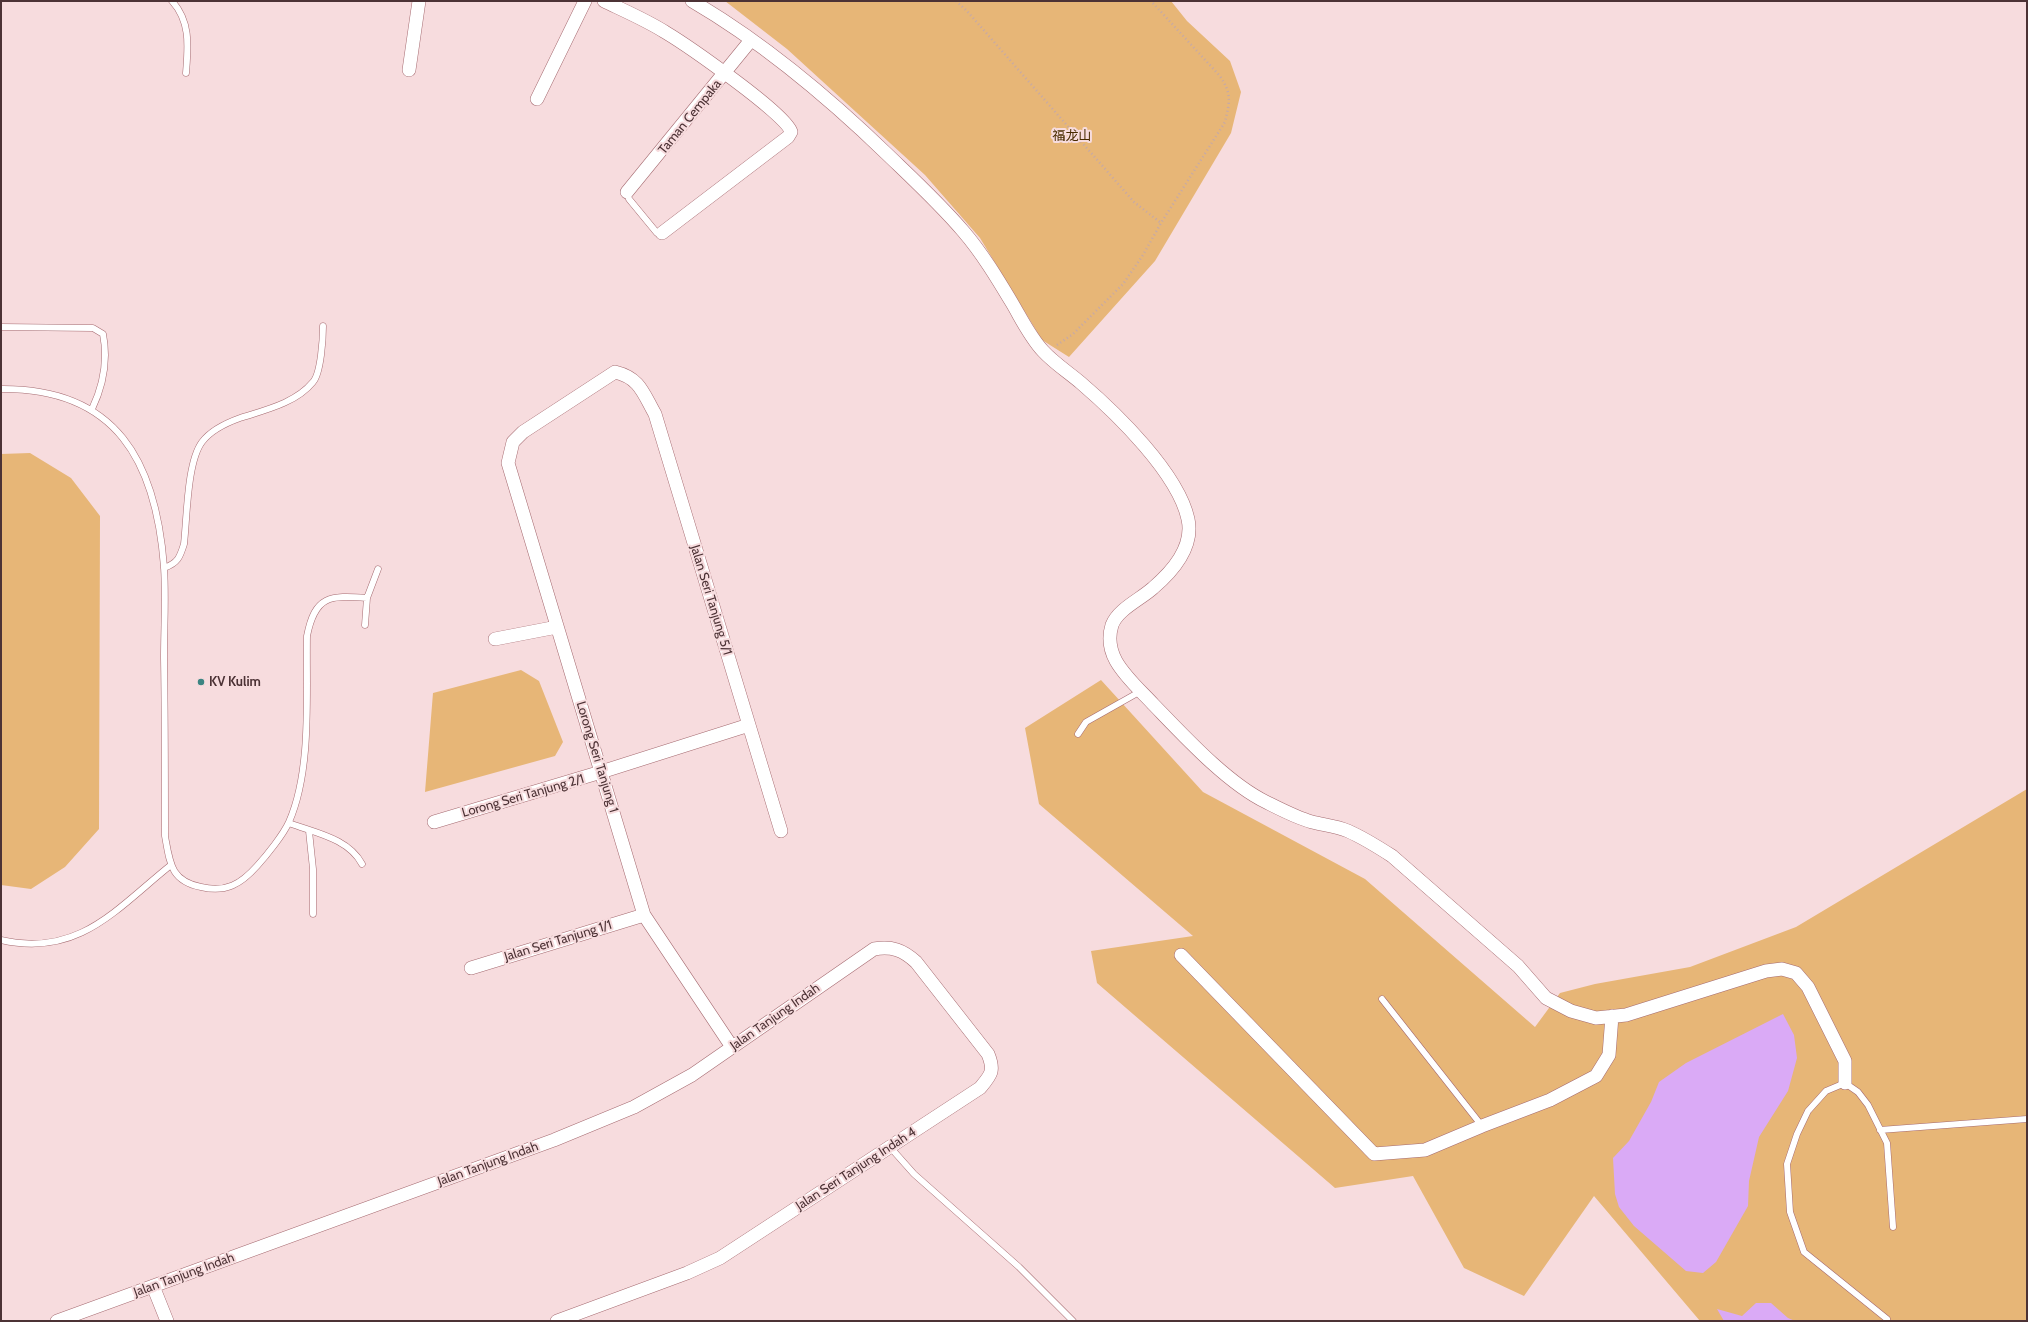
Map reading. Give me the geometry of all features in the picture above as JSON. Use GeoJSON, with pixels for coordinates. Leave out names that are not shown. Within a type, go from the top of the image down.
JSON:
{"type":"FeatureCollection","features":[{"type":"Feature","properties":{"kind":"street"},"geometry":{"type":"LineString","coordinates":[[409,70],[419,1]]}},
{"type":"Feature","properties":{"kind":"street"},"geometry":{"type":"LineString","coordinates":[[537,99],[585,1]]}},
{"type":"Feature","properties":{"kind":"street"},"geometry":{"type":"LineString","coordinates":[[604,1],[665,32],[725,74],[772,109],[790,128],[791,132],[788,137],[662,234]]}},
{"type":"Feature","properties":{"kind":"street"},"geometry":{"type":"LineString","coordinates":[[692,1],[716,15],[798,74],[842,111],[931,196],[963,231],[988,263],[1033,340],[1046,354],[1084,385],[1123,423],[1163,470],[1179,494],[1188,520],[1189,540],[1176,565],[1154,588],[1130,605],[1112,623],[1109,643],[1116,663],[1166,718],[1238,785],[1263,801],[1308,821],[1345,829],[1369,841],[1392,856],[1518,966],[1546,998],[1571,1011],[1596,1018],[1626,1015],[1766,971],[1782,969],[1796,974],[1808,987],[1845,1061],[1845,1083]]}},
{"type":"Feature","properties":{"kind":"street","name":"Taman Cempaka"},"geometry":{"type":"LineString","coordinates":[[627,192],[725,74],[751,40]]}},
{"type":"Feature","properties":{"kind":"street","name":"Jalan Seri Tanjung 5/1"},"geometry":{"type":"LineString","coordinates":[[511,447],[524,432],[616,372],[629,376],[639,386],[655,414],[781,831]]}},
{"type":"Feature","properties":{"kind":"street","name":"Lorong Seri Tanjung 1"},"geometry":{"type":"LineString","coordinates":[[511,447],[508,463],[644,915],[732,1047]]}},
{"type":"Feature","properties":{"kind":"street"},"geometry":{"type":"LineString","coordinates":[[495,639],[557,627]]}},
{"type":"Feature","properties":{"kind":"street","name":"Lorong Seri Tanjung 2/1"},"geometry":{"type":"LineString","coordinates":[[434,822],[749,726]]}},
{"type":"Feature","properties":{"kind":"street","name":"Jalan Seri Tanjung 1/1"},"geometry":{"type":"LineString","coordinates":[[471,968],[644,915]]}},
{"type":"Feature","properties":{"kind":"street","name":"Jalan Tanjung Indah"},"geometry":{"type":"LineString","coordinates":[[57,1321],[583,1128],[640,1103],[692,1075],[874,949],[888,947]]}},
{"type":"Feature","properties":{"kind":"street","name":"Jalan Seri Tanjung Indah 4"},"geometry":{"type":"LineString","coordinates":[[557,1321],[688,1273],[720,1258],[980,1088],[990,1076],[993,1066],[988,1054],[916,962],[906,953],[888,947]]}},
{"type":"Feature","properties":{"kind":"street"},"geometry":{"type":"LineString","coordinates":[[1181,955],[1374,1154],[1425,1150],[1550,1100],[1596,1076],[1609,1055],[1612,1016]]}},
{"type":"Feature","properties":{"kind":"street"},"geometry":{"type":"LineString","coordinates":[[153,1286],[167,1321]]}},
{"type":"Feature","properties":{"kind":"lane"},"geometry":{"type":"LineString","coordinates":[[172,1],[185,21],[188,39],[186,73]]}},
{"type":"Feature","properties":{"kind":"lane"},"geometry":{"type":"LineString","coordinates":[[627,192],[629,199],[657,233],[662,234]]}},
{"type":"Feature","properties":{"kind":"lane"},"geometry":{"type":"LineString","coordinates":[[164,568],[175,564],[180,557],[184,544],[194,458],[202,442],[215,430],[234,420],[295,398],[314,382],[323,347],[323,326]]}},
{"type":"Feature","properties":{"kind":"lane"},"geometry":{"type":"LineString","coordinates":[[1,327],[92,328],[103,334],[104,374],[101,390],[92,409]]}},
{"type":"Feature","properties":{"kind":"lane"},"geometry":{"type":"LineString","coordinates":[[1,389],[41,391],[66,398],[92,409],[115,428],[133,452],[144,471],[153,496],[164,568],[165,836],[171,865],[176,875],[189,885],[209,889],[228,888],[244,880],[261,862],[289,823],[303,780],[307,636],[310,617],[320,603],[334,598],[367,598]]}},
{"type":"Feature","properties":{"kind":"lane"},"geometry":{"type":"LineString","coordinates":[[365,626],[367,598],[378,569]]}},
{"type":"Feature","properties":{"kind":"lane"},"geometry":{"type":"LineString","coordinates":[[1078,734],[1086,722],[1141,691]]}},
{"type":"Feature","properties":{"kind":"lane"},"geometry":{"type":"LineString","coordinates":[[289,823],[349,846],[358,856],[362,864]]}},
{"type":"Feature","properties":{"kind":"lane"},"geometry":{"type":"LineString","coordinates":[[309,831],[313,869],[313,914]]}},
{"type":"Feature","properties":{"kind":"lane"},"geometry":{"type":"LineString","coordinates":[[1,940],[16,944],[38,945],[67,939],[92,929],[122,907],[171,865]]}},
{"type":"Feature","properties":{"kind":"lane"},"geometry":{"type":"LineString","coordinates":[[1382,999],[1482,1126]]}},
{"type":"Feature","properties":{"kind":"lane"},"geometry":{"type":"LineString","coordinates":[[1887,1319],[1804,1252],[1790,1212],[1787,1164],[1797,1134],[1812,1106],[1826,1092],[1845,1083],[1858,1092],[1868,1105],[1887,1143],[1893,1227]]}},
{"type":"Feature","properties":{"kind":"lane"},"geometry":{"type":"LineString","coordinates":[[1880,1130],[2027,1119]]}},
{"type":"Feature","properties":{"kind":"lane"},"geometry":{"type":"LineString","coordinates":[[890,1147],[914,1174],[1019,1267],[1073,1321]]}},
{"type":"Feature","properties":{"kind":"path"},"geometry":{"type":"LineString","coordinates":[[956,1],[967,11],[1042,95],[1134,202],[1161,223]]}},
{"type":"Feature","properties":{"kind":"path"},"geometry":{"type":"LineString","coordinates":[[1046,354],[1073,334],[1122,284],[1143,255],[1161,223],[1226,122],[1230,103],[1228,88],[1220,75],[1151,1]]}},
{"type":"Feature","properties":{"kind":"green space","name":"福龙山"},"geometry":{"type":"Polygon","coordinates":[[[725,1],[1171,1],[1187,21],[1230,61],[1241,92],[1231,133],[1155,261],[1069,357],[1042,340],[980,238],[925,175],[787,49],[725,1]]]}},
{"type":"Feature","properties":{"kind":"green space"},"geometry":{"type":"Polygon","coordinates":[[[30,453],[71,478],[100,516],[99,829],[65,867],[31,889],[1,885],[1,454],[30,453]]]}},
{"type":"Feature","properties":{"kind":"green space"},"geometry":{"type":"Polygon","coordinates":[[[521,670],[539,681],[563,742],[555,756],[425,792],[433,693],[521,670]]]}},
{"type":"Feature","properties":{"kind":"green space"},"geometry":{"type":"Polygon","coordinates":[[[1101,680],[1203,792],[1365,879],[1535,1027],[1560,993],[1595,984],[1690,967],[1796,927],[2027,789],[2027,1321],[1700,1321],[1594,1196],[1524,1296],[1464,1268],[1413,1176],[1335,1188],[1097,983],[1091,951],[1193,936],[1039,804],[1025,728],[1101,680]]]}},
{"type":"Feature","properties":{"kind":"shaded area"},"geometry":{"type":"Polygon","coordinates":[[[1783,1014],[1794,1035],[1797,1058],[1788,1091],[1759,1137],[1749,1181],[1748,1206],[1716,1262],[1703,1273],[1686,1271],[1634,1226],[1619,1207],[1615,1194],[1613,1158],[1629,1141],[1651,1102],[1659,1082],[1686,1063],[1783,1014]]]}},
{"type":"Feature","properties":{"kind":"shaded area"},"geometry":{"type":"Polygon","coordinates":[[[1756,1303],[1771,1303],[1788,1318],[1795,1321],[1724,1321],[1717,1309],[1742,1316],[1756,1303]]]}},
{"type":"Feature","properties":{"kind":"place","name":"KV Kulim"},"geometry":{"type":"Point","coordinates":[201,682]}}]}
